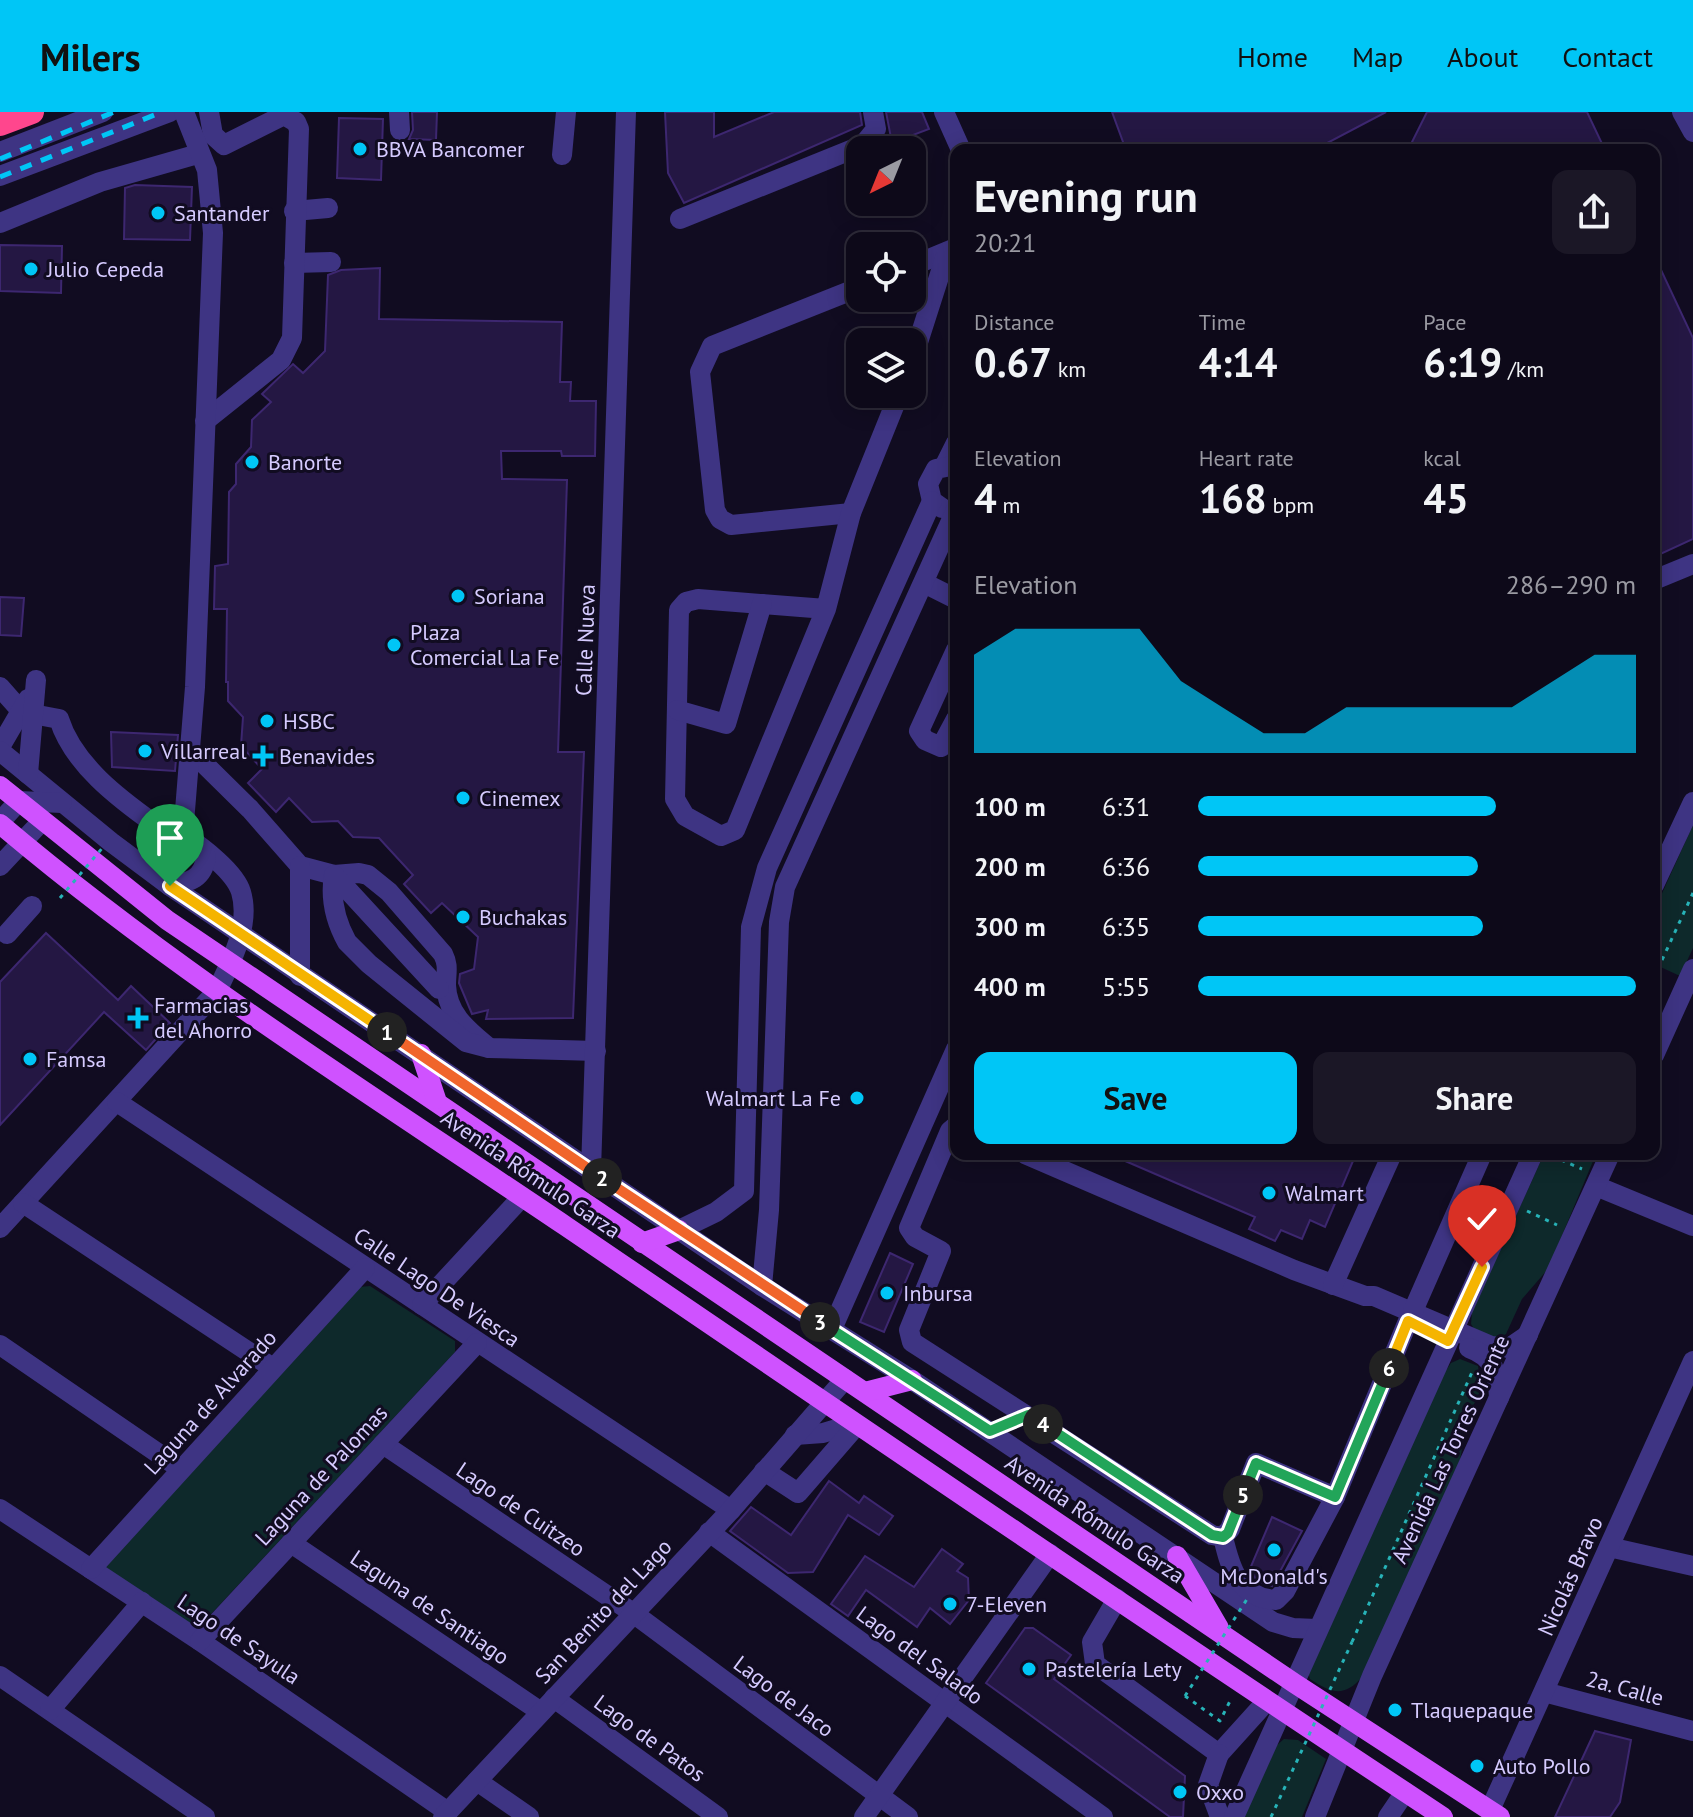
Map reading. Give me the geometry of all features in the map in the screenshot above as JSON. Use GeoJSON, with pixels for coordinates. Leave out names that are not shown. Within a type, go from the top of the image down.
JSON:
{"type":"FeatureCollection","features":[{"type":"Feature","properties":{"kind":"highway"},"geometry":{"type":"LineString","coordinates":[[0,124],[32,112]]}},
{"type":"Feature","properties":{"kind":"main road","name":"Avenida Rómulo Garza"},"geometry":{"type":"LineString","coordinates":[[1,788],[167,920],[436,1099],[642,1243],[1294,1683],[1495,1814]]}},
{"type":"Feature","properties":{"kind":"main road","name":"Avenida Rómulo Garza"},"geometry":{"type":"LineString","coordinates":[[0,823],[21,843],[217,991],[855,1425],[1443,1817]]}},
{"type":"Feature","properties":{"kind":"main road"},"geometry":{"type":"LineString","coordinates":[[421,1054],[436,1099]]}},
{"type":"Feature","properties":{"kind":"main road"},"geometry":{"type":"LineString","coordinates":[[642,1243],[679,1230]]}},
{"type":"Feature","properties":{"kind":"main road"},"geometry":{"type":"LineString","coordinates":[[865,1392],[912,1380]]}},
{"type":"Feature","properties":{"kind":"main road"},"geometry":{"type":"LineString","coordinates":[[1173,1554],[1223,1635]]}},
{"type":"Feature","properties":{"kind":"street"},"geometry":{"type":"LineString","coordinates":[[0,152],[103,112]]}},
{"type":"Feature","properties":{"kind":"street"},"geometry":{"type":"LineString","coordinates":[[0,176],[170,112]]}},
{"type":"Feature","properties":{"kind":"street"},"geometry":{"type":"LineString","coordinates":[[183,835],[190,750],[213,209],[207,170],[198,154],[184,112]]}},
{"type":"Feature","properties":{"kind":"street"},"geometry":{"type":"LineString","coordinates":[[205,421],[259,379],[288,350],[292,338],[299,129],[289,116],[224,145],[213,135],[209,112]]}},
{"type":"Feature","properties":{"kind":"street"},"geometry":{"type":"LineString","coordinates":[[562,155],[566,112]]}},
{"type":"Feature","properties":{"kind":"street","name":"Calle Nueva"},"geometry":{"type":"LineString","coordinates":[[591,1170],[626,112]]}},
{"type":"Feature","properties":{"kind":"street"},"geometry":{"type":"LineString","coordinates":[[680,219],[863,145],[876,129],[873,112]]}},
{"type":"Feature","properties":{"kind":"street"},"geometry":{"type":"LineString","coordinates":[[944,112],[958,144]]}},
{"type":"Feature","properties":{"kind":"street"},"geometry":{"type":"LineString","coordinates":[[1682,112],[1693,132]]}},
{"type":"Feature","properties":{"kind":"street"},"geometry":{"type":"LineString","coordinates":[[0,223],[100,182],[198,154]]}},
{"type":"Feature","properties":{"kind":"street"},"geometry":{"type":"LineString","coordinates":[[294,211],[328,208]]}},
{"type":"Feature","properties":{"kind":"street"},"geometry":{"type":"LineString","coordinates":[[926,260],[950,250]]}},
{"type":"Feature","properties":{"kind":"street"},"geometry":{"type":"LineString","coordinates":[[924,328],[950,255]]}},
{"type":"Feature","properties":{"kind":"street"},"geometry":{"type":"LineString","coordinates":[[294,263],[331,262]]}},
{"type":"Feature","properties":{"kind":"street"},"geometry":{"type":"LineString","coordinates":[[846,293],[712,346],[700,372],[715,510],[720,519],[731,525],[851,513]]}},
{"type":"Feature","properties":{"kind":"street"},"geometry":{"type":"LineString","coordinates":[[826,609],[698,599],[686,602],[679,610],[678,807],[685,816],[721,836],[735,830],[826,609],[851,513],[893,408]]}},
{"type":"Feature","properties":{"kind":"street"},"geometry":{"type":"LineString","coordinates":[[950,465],[931,476],[928,493],[939,507],[950,509]]}},
{"type":"Feature","properties":{"kind":"street"},"geometry":{"type":"LineString","coordinates":[[744,1191],[754,912],[767,868],[915,546],[932,501]]}},
{"type":"Feature","properties":{"kind":"street"},"geometry":{"type":"LineString","coordinates":[[762,1286],[769,1195],[779,922],[791,874],[950,524]]}},
{"type":"Feature","properties":{"kind":"street"},"geometry":{"type":"LineString","coordinates":[[915,546],[936,555]]}},
{"type":"Feature","properties":{"kind":"street"},"geometry":{"type":"LineString","coordinates":[[1660,578],[1693,564]]}},
{"type":"Feature","properties":{"kind":"street"},"geometry":{"type":"LineString","coordinates":[[924,583],[950,596]]}},
{"type":"Feature","properties":{"kind":"street"},"geometry":{"type":"LineString","coordinates":[[677,710],[726,724],[762,604]]}},
{"type":"Feature","properties":{"kind":"street"},"geometry":{"type":"LineString","coordinates":[[950,663],[919,731],[925,740],[941,747],[950,730]]}},
{"type":"Feature","properties":{"kind":"street"},"geometry":{"type":"LineString","coordinates":[[0,687],[28,714],[59,719],[65,740],[78,759],[159,827],[183,835],[202,850],[240,889],[244,911],[231,963],[217,991],[0,1228]]}},
{"type":"Feature","properties":{"kind":"street"},"geometry":{"type":"LineString","coordinates":[[28,714],[0,749],[62,803],[170,886],[762,1286],[990,1431],[1273,1622],[1293,1628],[1316,1629]]}},
{"type":"Feature","properties":{"kind":"street"},"geometry":{"type":"LineString","coordinates":[[1,788],[23,770],[28,714]]}},
{"type":"Feature","properties":{"kind":"street"},"geometry":{"type":"LineString","coordinates":[[190,750],[250,809],[300,866],[334,875],[359,873],[378,882],[443,954],[448,967],[442,987],[416,999]]}},
{"type":"Feature","properties":{"kind":"street"},"geometry":{"type":"LineString","coordinates":[[0,823],[19,801],[62,803]]}},
{"type":"Feature","properties":{"kind":"street"},"geometry":{"type":"LineString","coordinates":[[1660,872],[1693,802]]}},
{"type":"Feature","properties":{"kind":"street"},"geometry":{"type":"LineString","coordinates":[[1,862],[42,821]]}},
{"type":"Feature","properties":{"kind":"street"},"geometry":{"type":"LineString","coordinates":[[170,886],[191,882],[202,873],[206,857],[202,850]]}},
{"type":"Feature","properties":{"kind":"street"},"geometry":{"type":"LineString","coordinates":[[300,866],[300,976]]}},
{"type":"Feature","properties":{"kind":"street"},"geometry":{"type":"LineString","coordinates":[[334,875],[332,886],[338,927],[347,942],[457,1037],[489,1048],[596,1051]]}},
{"type":"Feature","properties":{"kind":"street"},"geometry":{"type":"LineString","coordinates":[[334,875],[442,987],[456,1018],[489,1048]]}},
{"type":"Feature","properties":{"kind":"street"},"geometry":{"type":"LineString","coordinates":[[2,935],[32,906]]}},
{"type":"Feature","properties":{"kind":"street"},"geometry":{"type":"LineString","coordinates":[[754,912],[779,922]]}},
{"type":"Feature","properties":{"kind":"street"},"geometry":{"type":"LineString","coordinates":[[1660,1042],[1693,969]]}},
{"type":"Feature","properties":{"kind":"street"},"geometry":{"type":"LineString","coordinates":[[832,1329],[950,1063]]}},
{"type":"Feature","properties":{"kind":"street","name":"Calle Lago De Viesca"},"geometry":{"type":"LineString","coordinates":[[117,1102],[731,1510]]}},
{"type":"Feature","properties":{"kind":"street"},"geometry":{"type":"LineString","coordinates":[[950,1137],[909,1228],[911,1234],[941,1251],[909,1330],[910,1338],[916,1346],[1212,1535],[1223,1537]]}},
{"type":"Feature","properties":{"kind":"street"},"geometry":{"type":"LineString","coordinates":[[1039,1160],[1365,1296],[1371,1304],[1410,1316],[1450,1335],[1481,1352],[1496,1371],[1499,1398]]}},
{"type":"Feature","properties":{"kind":"street"},"geometry":{"type":"LineString","coordinates":[[1333,1285],[1389,1160]]}},
{"type":"Feature","properties":{"kind":"street"},"geometry":{"type":"LineString","coordinates":[[1223,1537],[1231,1574],[1258,1594],[1276,1600],[1285,1591],[1335,1497],[1479,1160]]}},
{"type":"Feature","properties":{"kind":"street","name":"Avenida Las Torres Oriente"},"geometry":{"type":"LineString","coordinates":[[1234,1817],[1274,1707],[1294,1683],[1530,1160]]}},
{"type":"Feature","properties":{"kind":"street","name":"Avenida Las Torres Oriente"},"geometry":{"type":"LineString","coordinates":[[1315,1817],[1354,1721],[1607,1160]]}},
{"type":"Feature","properties":{"kind":"street"},"geometry":{"type":"LineString","coordinates":[[1598,1182],[1693,1226]]}},
{"type":"Feature","properties":{"kind":"street"},"geometry":{"type":"LineString","coordinates":[[679,1230],[716,1212],[744,1191],[769,1195]]}},
{"type":"Feature","properties":{"kind":"street"},"geometry":{"type":"LineString","coordinates":[[422,1305],[522,1197]]}},
{"type":"Feature","properties":{"kind":"street"},"geometry":{"type":"LineString","coordinates":[[23,1203],[273,1368]]}},
{"type":"Feature","properties":{"kind":"street","name":"Laguna de Alvarado"},"geometry":{"type":"LineString","coordinates":[[91,1569],[365,1268]]}},
{"type":"Feature","properties":{"kind":"street"},"geometry":{"type":"LineString","coordinates":[[1450,1335],[1498,1349],[1514,1346],[1528,1335]]}},
{"type":"Feature","properties":{"kind":"street","name":"Laguna de Palomas"},"geometry":{"type":"LineString","coordinates":[[200,1641],[477,1343]]}},
{"type":"Feature","properties":{"kind":"street"},"geometry":{"type":"LineString","coordinates":[[0,1345],[181,1469]]}},
{"type":"Feature","properties":{"kind":"street","name":"Nicolás Bravo"},"geometry":{"type":"LineString","coordinates":[[1495,1814],[1544,1692],[1609,1547],[1685,1400],[1693,1361]]}},
{"type":"Feature","properties":{"kind":"street","name":"San Benito del Lago"},"geometry":{"type":"LineString","coordinates":[[446,1814],[731,1510],[845,1379]]}},
{"type":"Feature","properties":{"kind":"street"},"geometry":{"type":"LineString","coordinates":[[990,1431],[1028,1415]]}},
{"type":"Feature","properties":{"kind":"street"},"geometry":{"type":"LineString","coordinates":[[795,1435],[823,1433],[855,1425]]}},
{"type":"Feature","properties":{"kind":"street"},"geometry":{"type":"LineString","coordinates":[[764,1471],[798,1493],[855,1425]]}},
{"type":"Feature","properties":{"kind":"street","name":"Lago de Cuitzeo"},"geometry":{"type":"LineString","coordinates":[[383,1444],[633,1613]]}},
{"type":"Feature","properties":{"kind":"street"},"geometry":{"type":"LineString","coordinates":[[1223,1537],[1230,1529],[1256,1463],[1335,1497]]}},
{"type":"Feature","properties":{"kind":"street"},"geometry":{"type":"LineString","coordinates":[[1168,1507],[1173,1554]]}},
{"type":"Feature","properties":{"kind":"street","name":"Lago de Sayula"},"geometry":{"type":"LineString","coordinates":[[0,1509],[200,1641],[446,1814]]}},
{"type":"Feature","properties":{"kind":"street","name":"Lago del Salado"},"geometry":{"type":"LineString","coordinates":[[709,1532],[1103,1817]]}},
{"type":"Feature","properties":{"kind":"street","name":"Laguna de Santiago"},"geometry":{"type":"LineString","coordinates":[[291,1543],[548,1705]]}},
{"type":"Feature","properties":{"kind":"street"},"geometry":{"type":"LineString","coordinates":[[1609,1547],[1693,1566]]}},
{"type":"Feature","properties":{"kind":"street"},"geometry":{"type":"LineString","coordinates":[[864,1817],[1050,1554]]}},
{"type":"Feature","properties":{"kind":"street"},"geometry":{"type":"LineString","coordinates":[[1117,1599],[1092,1642],[1095,1664],[1219,1754]]}},
{"type":"Feature","properties":{"kind":"street"},"geometry":{"type":"LineString","coordinates":[[50,1710],[142,1602]]}},
{"type":"Feature","properties":{"kind":"street","name":"Lago de Jaco"},"geometry":{"type":"LineString","coordinates":[[633,1613],[908,1817]]}},
{"type":"Feature","properties":{"kind":"street"},"geometry":{"type":"LineString","coordinates":[[0,1676],[205,1817]]}},
{"type":"Feature","properties":{"kind":"street","name":"2a. Calle"},"geometry":{"type":"LineString","coordinates":[[1544,1692],[1693,1731]]}},
{"type":"Feature","properties":{"kind":"street","name":"Lago de Patos"},"geometry":{"type":"LineString","coordinates":[[548,1705],[718,1817]]}},
{"type":"Feature","properties":{"kind":"street"},"geometry":{"type":"LineString","coordinates":[[1220,1817],[1208,1785],[1219,1754],[1274,1707]]}},
{"type":"Feature","properties":{"kind":"street"},"geometry":{"type":"LineString","coordinates":[[477,1781],[529,1817]]}},
{"type":"Feature","properties":{"kind":"street"},"geometry":{"type":"LineString","coordinates":[[1388,1817],[1405,1792]]}},
{"type":"Feature","properties":{"kind":"path"},"geometry":{"type":"LineString","coordinates":[[60,898],[104,846]]}},
{"type":"Feature","properties":{"kind":"path"},"geometry":{"type":"LineString","coordinates":[[1662,960],[1693,893]]}},
{"type":"Feature","properties":{"kind":"path"},"geometry":{"type":"LineString","coordinates":[[1558,1160],[1598,1182]]}},
{"type":"Feature","properties":{"kind":"path"},"geometry":{"type":"LineString","coordinates":[[1511,1204],[1575,1233]]}},
{"type":"Feature","properties":{"kind":"path"},"geometry":{"type":"LineString","coordinates":[[1271,1817],[1481,1352]]}},
{"type":"Feature","properties":{"kind":"path"},"geometry":{"type":"LineString","coordinates":[[1239,1683],[1220,1721],[1185,1696],[1249,1596]]}},
{"type":"Feature","properties":{"kind":"green space"},"geometry":{"type":"Polygon","coordinates":[[[1693,825],[1693,948],[1680,976],[1660,967],[1660,898],[1693,825]]]}},
{"type":"Feature","properties":{"kind":"green space"},"geometry":{"type":"Polygon","coordinates":[[[1541,1160],[1593,1160],[1548,1269],[1522,1299],[1506,1334],[1496,1340],[1478,1335],[1471,1324],[1472,1312],[1541,1160]]]}},
{"type":"Feature","properties":{"kind":"green space"},"geometry":{"type":"Polygon","coordinates":[[[370,1286],[455,1341],[455,1352],[200,1626],[189,1626],[104,1572],[104,1560],[359,1287],[370,1286]]]}},
{"type":"Feature","properties":{"kind":"green space"},"geometry":{"type":"Polygon","coordinates":[[[1460,1359],[1478,1366],[1481,1389],[1468,1417],[1460,1460],[1362,1677],[1343,1691],[1324,1688],[1310,1679],[1308,1672],[1443,1375],[1451,1363],[1460,1359]]]}},
{"type":"Feature","properties":{"kind":"green space"},"geometry":{"type":"Polygon","coordinates":[[[1284,1739],[1298,1740],[1326,1759],[1302,1817],[1244,1817],[1277,1745],[1284,1739]]]}},
{"type":"Feature","properties":{"kind":"building"},"geometry":{"type":"Polygon","coordinates":[[[412,112],[437,112],[436,140],[409,139],[413,130],[412,112]]]}},
{"type":"Feature","properties":{"kind":"building"},"geometry":{"type":"Polygon","coordinates":[[[665,112],[714,112],[714,137],[774,112],[860,112],[862,125],[684,203],[668,173],[665,112]]]}},
{"type":"Feature","properties":{"kind":"building"},"geometry":{"type":"Polygon","coordinates":[[[886,112],[922,112],[929,129],[910,136],[891,136],[886,112]]]}},
{"type":"Feature","properties":{"kind":"building"},"geometry":{"type":"Polygon","coordinates":[[[1112,112],[1386,112],[1325,144],[1124,144],[1112,112]]]}},
{"type":"Feature","properties":{"kind":"building"},"geometry":{"type":"Polygon","coordinates":[[[1427,112],[1587,112],[1602,144],[1411,144],[1427,112]]]}},
{"type":"Feature","properties":{"kind":"building","name":"BBVA Bancomer"},"geometry":{"type":"Polygon","coordinates":[[[339,118],[383,119],[381,180],[337,178],[339,118]]]}},
{"type":"Feature","properties":{"kind":"building","name":"Santander"},"geometry":{"type":"Polygon","coordinates":[[[135,185],[192,187],[190,240],[124,239],[125,188],[135,185]]]}},
{"type":"Feature","properties":{"kind":"building","name":"Julio Cepeda"},"geometry":{"type":"Polygon","coordinates":[[[0,245],[62,246],[61,293],[0,291],[0,245]]]}},
{"type":"Feature","properties":{"kind":"building","name":"Plaza Comercial La Fe"},"geometry":{"type":"Polygon","coordinates":[[[380,268],[379,319],[562,322],[560,382],[571,382],[570,401],[596,401],[595,456],[562,456],[561,451],[501,451],[502,479],[567,480],[558,752],[584,752],[573,1018],[486,1019],[488,1010],[472,1014],[459,983],[460,974],[474,969],[478,937],[442,903],[431,913],[404,884],[413,875],[379,838],[353,837],[338,821],[312,822],[289,798],[276,812],[248,783],[262,769],[241,746],[243,717],[228,701],[226,682],[227,609],[214,609],[215,566],[228,564],[229,492],[236,484],[236,464],[251,447],[252,420],[271,402],[262,394],[293,364],[303,373],[325,351],[328,275],[341,270],[380,268]]]}},
{"type":"Feature","properties":{"kind":"building"},"geometry":{"type":"Polygon","coordinates":[[[1660,268],[1693,338],[1693,539],[1660,554],[1660,268]]]}},
{"type":"Feature","properties":{"kind":"building"},"geometry":{"type":"Polygon","coordinates":[[[0,597],[24,598],[21,636],[0,635],[0,597]]]}},
{"type":"Feature","properties":{"kind":"building","name":"Villarreal"},"geometry":{"type":"Polygon","coordinates":[[[111,732],[178,735],[175,771],[112,767],[111,732]]]}},
{"type":"Feature","properties":{"kind":"building","name":"Famsa"},"geometry":{"type":"Polygon","coordinates":[[[46,933],[118,1000],[131,986],[170,1023],[146,1050],[104,1012],[0,1125],[0,982],[46,933]]]}},
{"type":"Feature","properties":{"kind":"building","name":"Walmart"},"geometry":{"type":"Polygon","coordinates":[[[1123,1160],[1353,1160],[1325,1227],[1310,1220],[1302,1239],[1281,1230],[1275,1241],[1249,1229],[1255,1217],[1123,1160]]]}},
{"type":"Feature","properties":{"kind":"building","name":"Inbursa"},"geometry":{"type":"Polygon","coordinates":[[[890,1253],[913,1264],[884,1332],[860,1322],[890,1253]]]}},
{"type":"Feature","properties":{"kind":"building"},"geometry":{"type":"Polygon","coordinates":[[[829,1481],[859,1503],[864,1496],[893,1516],[879,1535],[848,1515],[813,1572],[788,1573],[730,1531],[751,1507],[791,1535],[829,1481]]]}},
{"type":"Feature","properties":{"kind":"building"},"geometry":{"type":"Polygon","coordinates":[[[1272,1517],[1302,1531],[1272,1586],[1259,1582],[1249,1571],[1272,1517]]]}},
{"type":"Feature","properties":{"kind":"building"},"geometry":{"type":"Polygon","coordinates":[[[942,1549],[963,1564],[957,1571],[968,1578],[969,1600],[950,1624],[930,1608],[917,1627],[866,1590],[848,1616],[831,1604],[865,1556],[914,1587],[942,1549]]]}},
{"type":"Feature","properties":{"kind":"building"},"geometry":{"type":"Polygon","coordinates":[[[1025,1628],[1033,1628],[1071,1655],[1054,1679],[1185,1776],[1183,1817],[1170,1817],[986,1683],[1025,1628]]]}},
{"type":"Feature","properties":{"kind":"building"},"geometry":{"type":"Polygon","coordinates":[[[1595,1731],[1631,1740],[1620,1802],[1610,1817],[1555,1817],[1595,1731]]]}},
{"type":"Feature","properties":{"kind":"railway"},"geometry":{"type":"LineString","coordinates":[[0,159],[114,112]]}},
{"type":"Feature","properties":{"kind":"railway"},"geometry":{"type":"LineString","coordinates":[[0,177],[162,112]]}},
{"type":"Feature","properties":{"kind":"place","name":"BBVA Bancomer"},"geometry":{"type":"Point","coordinates":[360,149]}},
{"type":"Feature","properties":{"kind":"place","name":"Santander"},"geometry":{"type":"Point","coordinates":[158,213]}},
{"type":"Feature","properties":{"kind":"place","name":"Julio Cepeda"},"geometry":{"type":"Point","coordinates":[31,269]}},
{"type":"Feature","properties":{"kind":"place","name":"Banorte"},"geometry":{"type":"Point","coordinates":[252,462]}},
{"type":"Feature","properties":{"kind":"place","name":"Soriana"},"geometry":{"type":"Point","coordinates":[458,596]}},
{"type":"Feature","properties":{"kind":"place","name":"Plaza Comercial La Fe"},"geometry":{"type":"Point","coordinates":[394,645]}},
{"type":"Feature","properties":{"kind":"place","name":"HSBC"},"geometry":{"type":"Point","coordinates":[267,721]}},
{"type":"Feature","properties":{"kind":"place","name":"Villarreal"},"geometry":{"type":"Point","coordinates":[145,751]}},
{"type":"Feature","properties":{"kind":"place","name":"Benavides"},"geometry":{"type":"Point","coordinates":[263,756]}},
{"type":"Feature","properties":{"kind":"place","name":"Cinemex"},"geometry":{"type":"Point","coordinates":[463,798]}},
{"type":"Feature","properties":{"kind":"place","name":"Buchakas"},"geometry":{"type":"Point","coordinates":[463,917]}},
{"type":"Feature","properties":{"kind":"place","name":"Farmacias del Ahorro"},"geometry":{"type":"Point","coordinates":[138,1018]}},
{"type":"Feature","properties":{"kind":"place","name":"Famsa"},"geometry":{"type":"Point","coordinates":[30,1059]}},
{"type":"Feature","properties":{"kind":"place","name":"Walmart La Fe"},"geometry":{"type":"Point","coordinates":[857,1098]}},
{"type":"Feature","properties":{"kind":"place","name":"Walmart"},"geometry":{"type":"Point","coordinates":[1269,1193]}},
{"type":"Feature","properties":{"kind":"place","name":"Inbursa"},"geometry":{"type":"Point","coordinates":[887,1293]}},
{"type":"Feature","properties":{"kind":"place","name":"McDonald's"},"geometry":{"type":"Point","coordinates":[1274,1550]}},
{"type":"Feature","properties":{"kind":"place","name":"7-Eleven"},"geometry":{"type":"Point","coordinates":[950,1604]}},
{"type":"Feature","properties":{"kind":"place","name":"Pastelería Lety"},"geometry":{"type":"Point","coordinates":[1029,1669]}},
{"type":"Feature","properties":{"kind":"place","name":"Tlaquepaque"},"geometry":{"type":"Point","coordinates":[1395,1710]}},
{"type":"Feature","properties":{"kind":"place","name":"Auto Pollo"},"geometry":{"type":"Point","coordinates":[1477,1766]}},
{"type":"Feature","properties":{"kind":"place","name":"Oxxo"},"geometry":{"type":"Point","coordinates":[1180,1792]}},
{"type":"Feature","properties":{"kind":"route"},"geometry":{"type":"LineString","coordinates":[[170,886],[762,1286],[990,1431],[1028,1415],[1117,1475],[1218,1537],[1228,1533],[1256,1463],[1335,1497],[1408,1321],[1448,1341],[1482,1267]]}}]}
